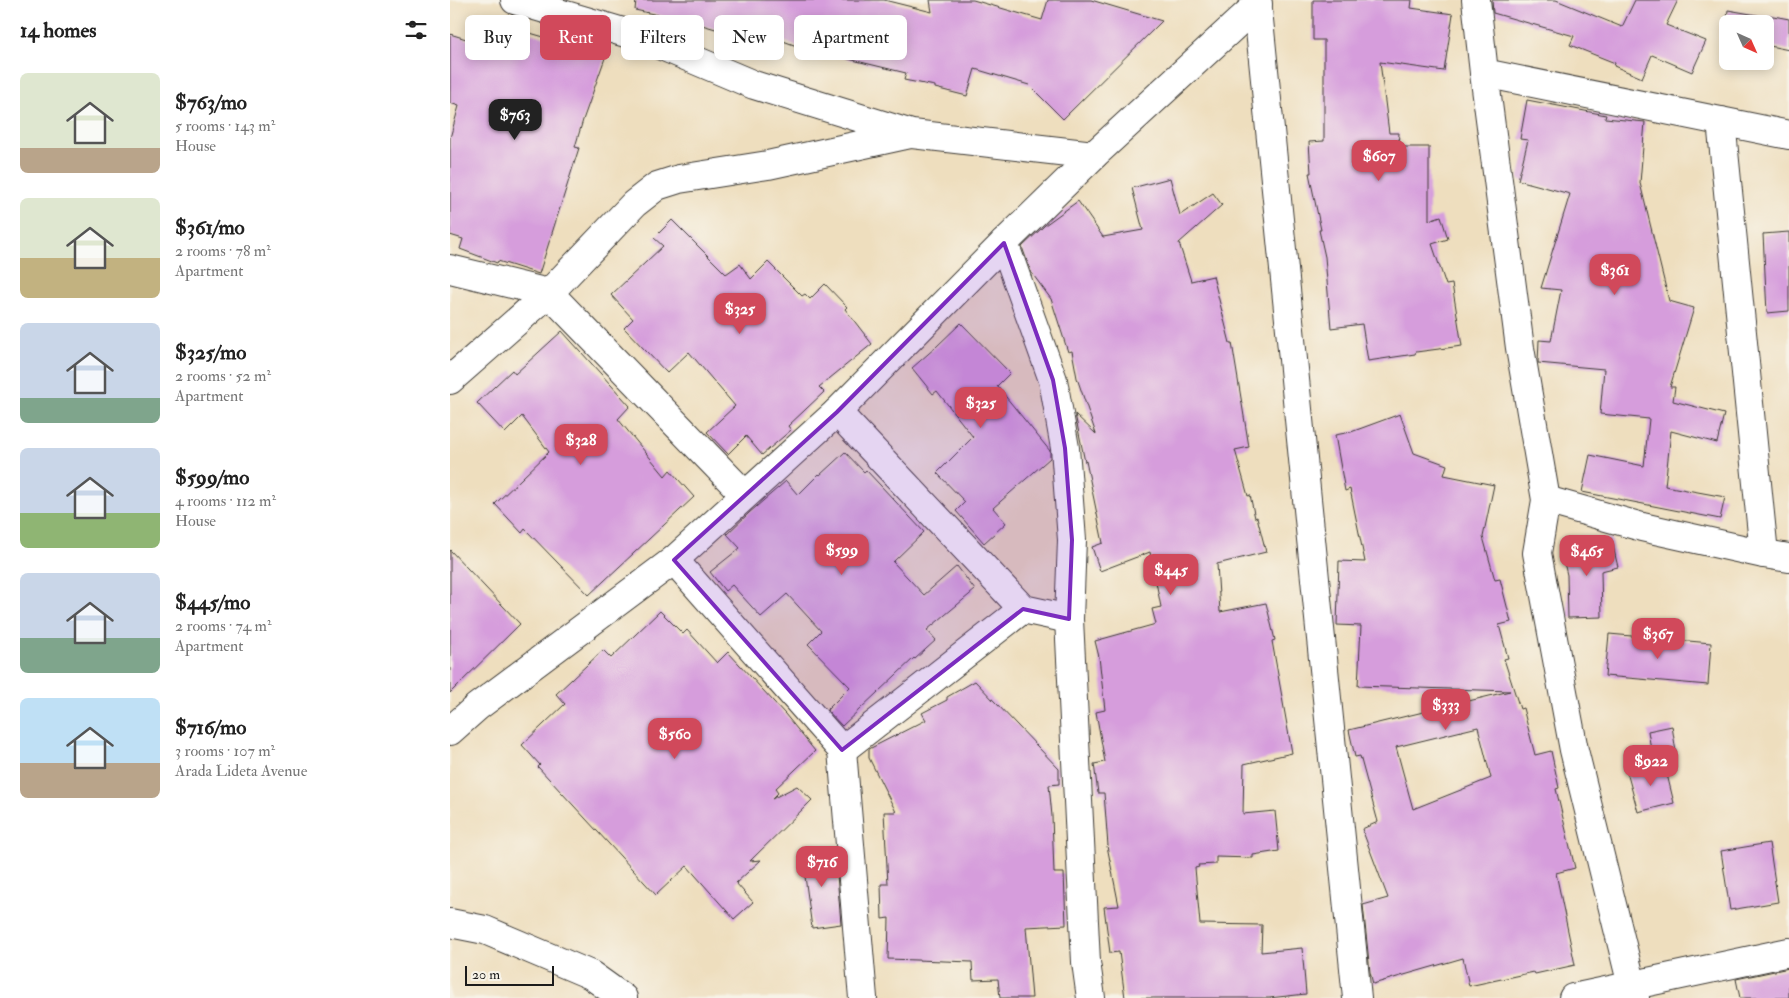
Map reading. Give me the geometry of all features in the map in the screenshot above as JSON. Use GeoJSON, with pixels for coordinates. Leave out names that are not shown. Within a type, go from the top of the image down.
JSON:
{"type":"FeatureCollection","features":[{"type":"Feature","properties":{"kind":"main road"},"geometry":{"type":"LineString","coordinates":[[515,0],[643,38],[754,85],[912,134],[1094,155]]}},
{"type":"Feature","properties":{"kind":"main road"},"geometry":{"type":"LineString","coordinates":[[1476,0],[1520,348],[1546,500],[1537,553],[1574,750],[1633,991]]}},
{"type":"Feature","properties":{"kind":"main road"},"geometry":{"type":"LineString","coordinates":[[450,731],[477,707],[674,560],[744,494],[837,412],[1094,155],[1257,2]]}},
{"type":"Feature","properties":{"kind":"main road"},"geometry":{"type":"LineString","coordinates":[[1257,2],[1357,998]]}},
{"type":"Feature","properties":{"kind":"main road"},"geometry":{"type":"LineString","coordinates":[[1484,73],[1789,135]]}},
{"type":"Feature","properties":{"kind":"main road"},"geometry":{"type":"LineString","coordinates":[[1546,500],[1642,527],[1776,556],[1721,121]]}},
{"type":"Feature","properties":{"kind":"main road"},"geometry":{"type":"LineString","coordinates":[[450,380],[549,293],[634,204],[656,186],[679,179],[768,165],[912,134]]}},
{"type":"Feature","properties":{"kind":"main road"},"geometry":{"type":"LineString","coordinates":[[1004,243],[1053,380],[1063,438],[1072,540],[1069,619],[1086,962],[1091,998]]}},
{"type":"Feature","properties":{"kind":"main road"},"geometry":{"type":"LineString","coordinates":[[450,270],[549,293],[744,494]]}},
{"type":"Feature","properties":{"kind":"main road"},"geometry":{"type":"LineString","coordinates":[[837,412],[1023,609],[1069,619]]}},
{"type":"Feature","properties":{"kind":"main road"},"geometry":{"type":"LineString","coordinates":[[674,560],[842,750],[864,998]]}},
{"type":"Feature","properties":{"kind":"main road"},"geometry":{"type":"LineString","coordinates":[[842,750],[1023,609]]}},
{"type":"Feature","properties":{"kind":"main road"},"geometry":{"type":"LineString","coordinates":[[450,923],[485,930],[591,975],[623,998]]}},
{"type":"Feature","properties":{"kind":"main road"},"geometry":{"type":"LineString","coordinates":[[1573,998],[1633,991],[1789,952]]}},
{"type":"Feature","properties":{"kind":"highlighted area"},"geometry":{"type":"Polygon","coordinates":[[[1004,243],[1053,380],[1065,448],[1072,540],[1069,619],[1023,609],[842,750],[674,560],[837,412],[1004,243]]]}},
{"type":"Feature","properties":{"kind":"building"},"geometry":{"type":"Polygon","coordinates":[[[636,0],[884,0],[932,12],[930,0],[973,0],[1042,20],[1048,0],[1091,0],[1162,21],[1063,119],[1029,85],[975,69],[967,96],[935,88],[935,86],[904,80],[906,73],[852,60],[907,60],[907,15],[794,15],[794,45],[784,41],[784,15],[714,15],[714,29],[704,26],[704,15],[658,15],[635,10],[636,0]]]}},
{"type":"Feature","properties":{"kind":"building"},"geometry":{"type":"Polygon","coordinates":[[[1313,0],[1412,0],[1411,8],[1453,14],[1444,71],[1380,62],[1389,133],[1399,133],[1398,147],[1429,147],[1429,220],[1441,216],[1448,239],[1432,244],[1446,285],[1452,284],[1462,346],[1368,361],[1362,324],[1331,328],[1325,257],[1309,173],[1311,173],[1309,142],[1324,141],[1324,40],[1313,40],[1313,0]]]}},
{"type":"Feature","properties":{"kind":"building"},"geometry":{"type":"Polygon","coordinates":[[[1492,0],[1556,0],[1622,27],[1635,0],[1678,0],[1666,25],[1706,41],[1692,72],[1652,55],[1642,78],[1614,66],[1615,63],[1570,45],[1574,36],[1493,13],[1492,0]]]}},
{"type":"Feature","properties":{"kind":"building"},"geometry":{"type":"Polygon","coordinates":[[[1728,10],[1757,15],[1727,15],[1728,10]]]}},
{"type":"Feature","properties":{"kind":"building"},"geometry":{"type":"Polygon","coordinates":[[[1774,16],[1789,19],[1789,50],[1774,47],[1774,16]]]}},
{"type":"Feature","properties":{"kind":"building"},"geometry":{"type":"Polygon","coordinates":[[[530,33],[540,36],[540,60],[604,60],[583,120],[575,147],[579,148],[539,274],[498,261],[497,263],[460,249],[463,239],[450,235],[450,138],[459,106],[450,103],[450,34],[465,39],[465,60],[530,60],[530,33]]]}},
{"type":"Feature","properties":{"kind":"building"},"geometry":{"type":"Polygon","coordinates":[[[1527,100],[1606,115],[1605,118],[1645,122],[1640,183],[1669,301],[1694,308],[1670,387],[1675,387],[1673,401],[1724,414],[1717,443],[1671,431],[1665,486],[1725,497],[1720,519],[1582,492],[1590,455],[1644,466],[1649,419],[1600,414],[1604,369],[1538,363],[1539,340],[1551,341],[1561,290],[1541,288],[1570,194],[1518,180],[1528,140],[1520,139],[1527,100]]]}},
{"type":"Feature","properties":{"kind":"building"},"geometry":{"type":"Polygon","coordinates":[[[1170,178],[1180,215],[1213,193],[1222,205],[1179,243],[1191,281],[1213,276],[1230,343],[1232,343],[1249,447],[1235,450],[1248,496],[1250,495],[1255,518],[1257,517],[1266,552],[1217,564],[1220,612],[1266,603],[1275,640],[1272,641],[1292,753],[1244,764],[1243,814],[1275,811],[1279,851],[1253,855],[1253,858],[1216,857],[1216,864],[1198,865],[1199,867],[1195,868],[1200,924],[1262,925],[1261,952],[1302,948],[1306,994],[1269,998],[1125,998],[1119,952],[1110,953],[1104,907],[1119,906],[1107,846],[1104,793],[1098,793],[1094,764],[1105,762],[1096,712],[1105,710],[1099,657],[1095,641],[1156,624],[1152,609],[1161,607],[1150,552],[1100,571],[1092,547],[1103,543],[1075,414],[1096,434],[1077,378],[1072,351],[1068,352],[1051,299],[1031,272],[1022,247],[1045,225],[1078,201],[1103,237],[1143,230],[1132,188],[1170,178]]]}},
{"type":"Feature","properties":{"kind":"building"},"geometry":{"type":"Polygon","coordinates":[[[672,220],[726,274],[740,264],[751,279],[768,262],[802,296],[805,294],[810,299],[825,284],[847,307],[845,309],[872,344],[819,387],[824,392],[788,426],[791,430],[762,455],[746,436],[728,454],[707,432],[735,406],[689,352],[667,373],[624,328],[633,319],[611,295],[663,246],[654,238],[672,220]]]}},
{"type":"Feature","properties":{"kind":"building"},"geometry":{"type":"Polygon","coordinates":[[[1789,232],[1789,311],[1767,313],[1763,234],[1789,232]]]}},
{"type":"Feature","properties":{"kind":"building"},"geometry":{"type":"Polygon","coordinates":[[[961,323],[1010,373],[997,386],[1050,451],[1050,458],[993,508],[1006,523],[984,543],[956,511],[965,502],[937,473],[973,437],[937,391],[933,394],[912,368],[961,323]]]}},
{"type":"Feature","properties":{"kind":"building"},"geometry":{"type":"Polygon","coordinates":[[[562,331],[630,406],[618,419],[665,476],[670,470],[694,497],[589,595],[525,529],[522,533],[495,504],[549,452],[522,416],[505,433],[477,403],[512,370],[515,374],[562,331]]]}},
{"type":"Feature","properties":{"kind":"building"},"geometry":{"type":"Polygon","coordinates":[[[1400,414],[1414,453],[1447,465],[1444,475],[1494,485],[1483,537],[1495,580],[1500,579],[1511,622],[1499,625],[1508,658],[1504,659],[1520,709],[1523,708],[1535,755],[1551,751],[1559,788],[1556,789],[1575,868],[1556,873],[1575,965],[1469,986],[1463,958],[1373,984],[1363,905],[1388,898],[1362,829],[1378,822],[1360,756],[1355,757],[1349,730],[1510,691],[1358,686],[1361,626],[1337,625],[1339,561],[1365,562],[1350,489],[1345,491],[1335,435],[1351,432],[1400,414]],[[1478,727],[1396,747],[1413,809],[1491,778],[1478,727]]]}},
{"type":"Feature","properties":{"kind":"building"},"geometry":{"type":"Polygon","coordinates":[[[845,452],[864,472],[866,470],[924,532],[893,562],[924,595],[957,566],[975,590],[927,630],[936,640],[914,658],[842,726],[827,710],[850,687],[808,644],[821,631],[787,594],[761,617],[732,585],[725,591],[710,572],[740,548],[727,534],[749,513],[786,481],[798,495],[845,452]]]}},
{"type":"Feature","properties":{"kind":"building"},"geometry":{"type":"Polygon","coordinates":[[[1611,538],[1618,567],[1601,571],[1602,617],[1568,618],[1567,575],[1561,550],[1611,538]]]}},
{"type":"Feature","properties":{"kind":"building"},"geometry":{"type":"Polygon","coordinates":[[[450,550],[520,624],[450,693],[450,550]]]}},
{"type":"Feature","properties":{"kind":"building"},"geometry":{"type":"Polygon","coordinates":[[[660,611],[683,634],[687,630],[717,663],[728,652],[785,714],[815,751],[775,789],[778,793],[772,799],[797,786],[812,800],[750,861],[761,860],[736,883],[753,902],[734,919],[687,866],[656,895],[538,767],[540,765],[522,745],[565,704],[556,694],[603,650],[611,658],[660,611]]]}},
{"type":"Feature","properties":{"kind":"building"},"geometry":{"type":"Polygon","coordinates":[[[1609,634],[1711,643],[1708,685],[1605,676],[1609,634]]]}},
{"type":"Feature","properties":{"kind":"building"},"geometry":{"type":"Polygon","coordinates":[[[975,681],[1059,769],[1059,784],[1049,785],[1054,873],[1064,873],[1066,925],[1026,927],[1032,998],[1000,998],[998,979],[973,980],[972,962],[888,959],[889,918],[882,919],[881,884],[888,884],[884,812],[896,812],[869,758],[869,749],[926,720],[922,713],[947,700],[947,697],[975,681]]]}},
{"type":"Feature","properties":{"kind":"building"},"geometry":{"type":"Polygon","coordinates":[[[1672,726],[1676,752],[1652,756],[1648,731],[1672,726]]]}},
{"type":"Feature","properties":{"kind":"building"},"geometry":{"type":"Polygon","coordinates":[[[1664,762],[1674,803],[1638,812],[1627,772],[1664,762]]]}},
{"type":"Feature","properties":{"kind":"building"},"geometry":{"type":"Polygon","coordinates":[[[1769,843],[1778,902],[1730,910],[1721,851],[1769,843]]]}},
{"type":"Feature","properties":{"kind":"building"},"geometry":{"type":"Polygon","coordinates":[[[835,850],[841,924],[812,928],[802,854],[835,850]]]}},
{"type":"Feature","properties":{"kind":"building"},"geometry":{"type":"Polygon","coordinates":[[[1789,968],[1789,998],[1740,998],[1736,979],[1789,968]]]}}]}
